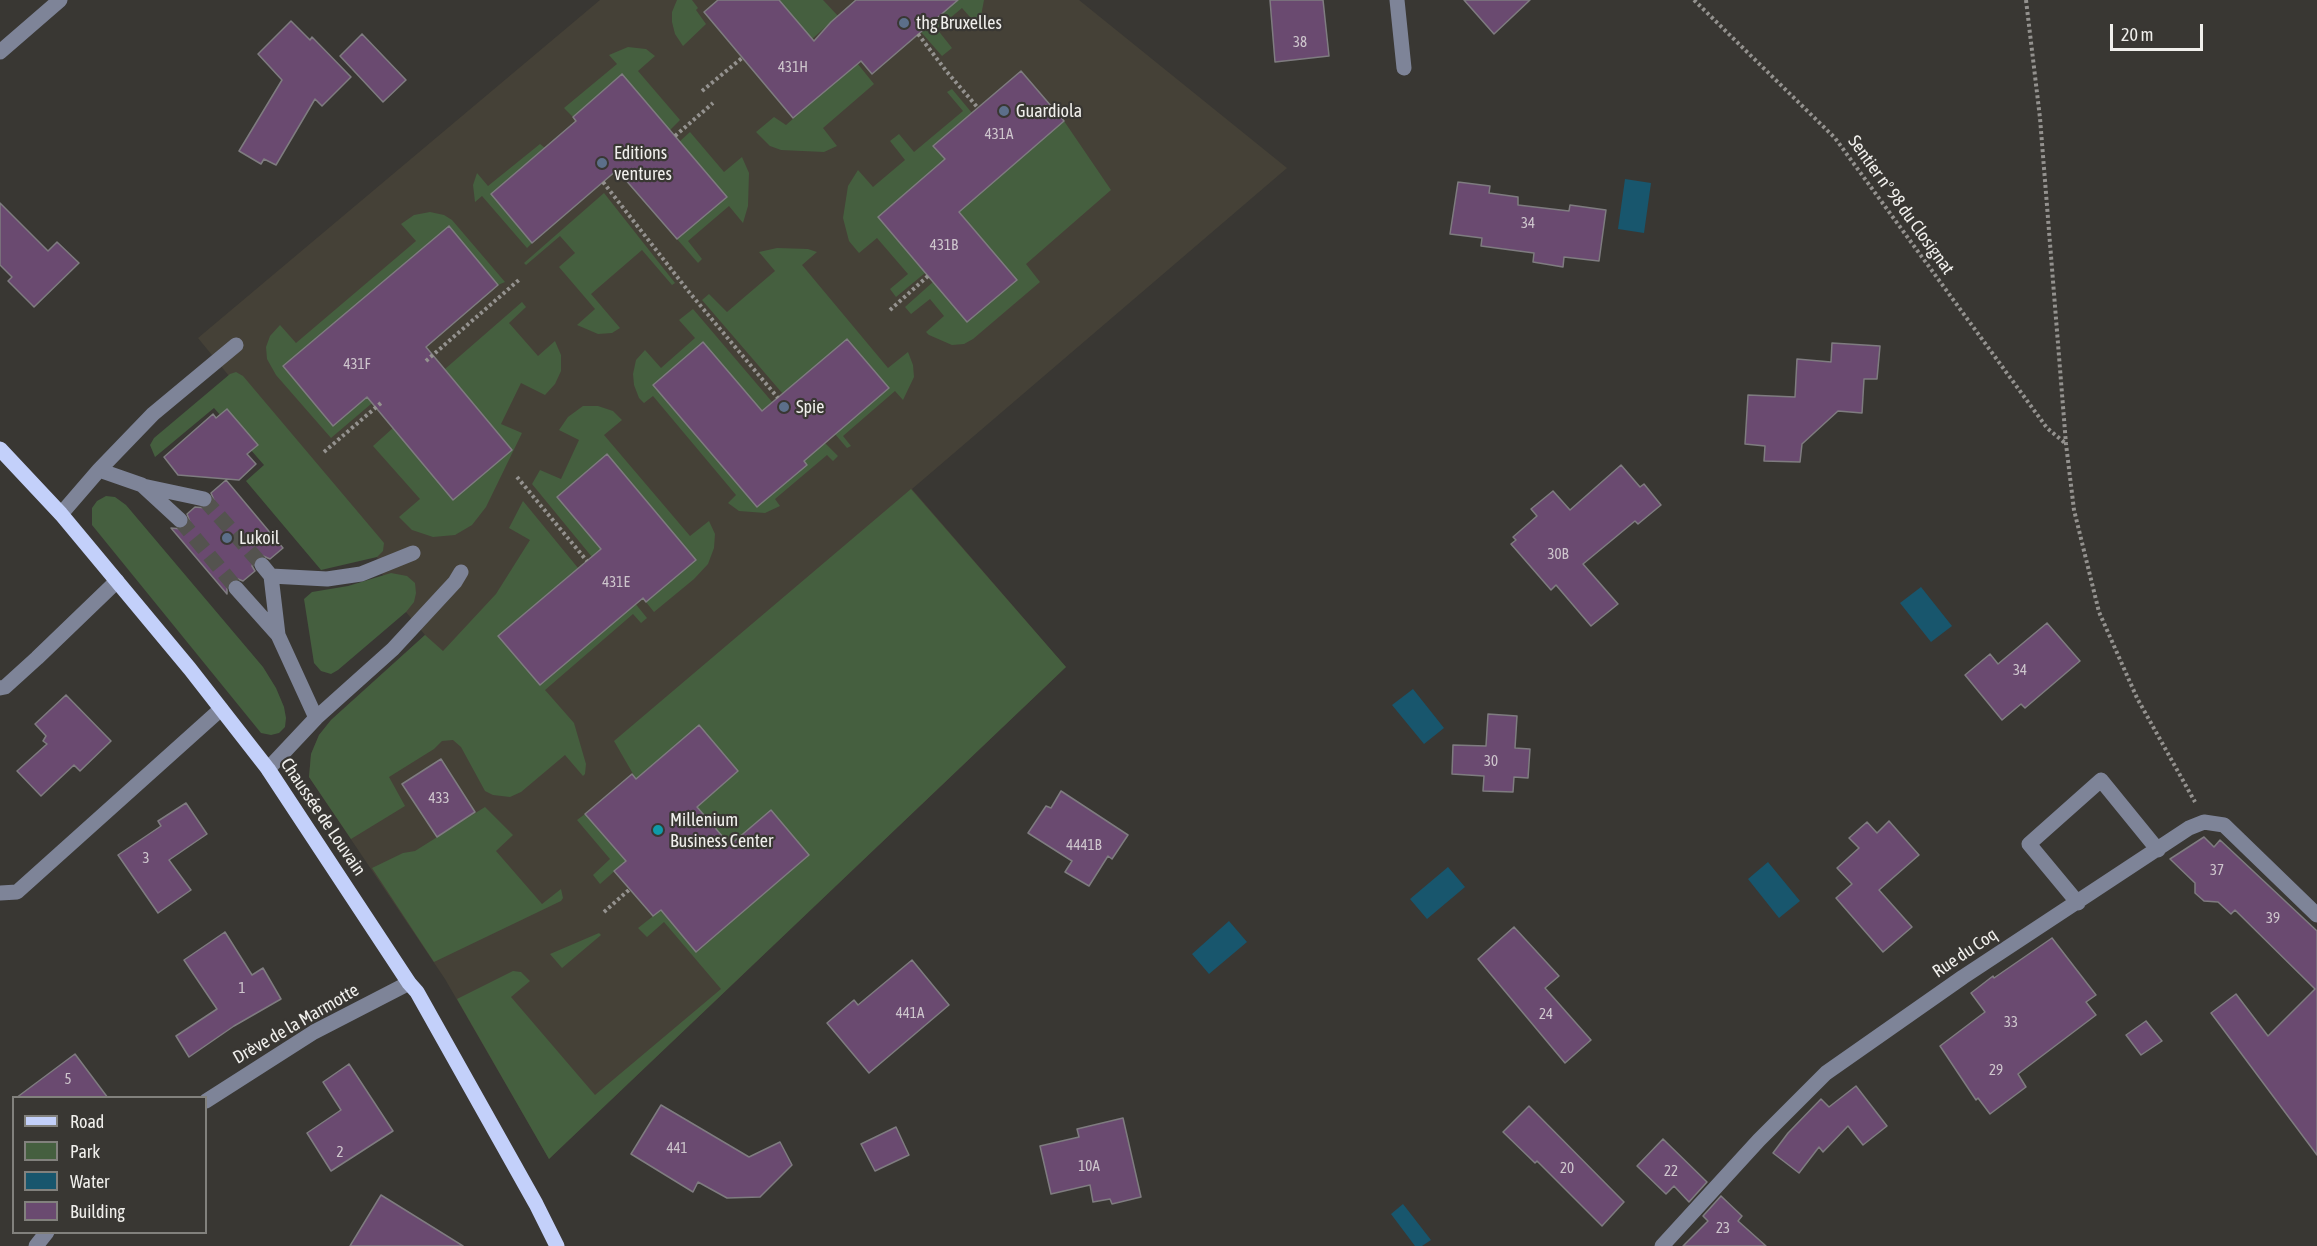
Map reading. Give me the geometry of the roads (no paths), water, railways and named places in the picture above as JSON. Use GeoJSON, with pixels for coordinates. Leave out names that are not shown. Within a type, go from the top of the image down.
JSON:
{"type":"FeatureCollection","features":[{"type":"Feature","properties":{"kind":"main road","name":"Chaussée de Louvain"},"geometry":{"type":"LineString","coordinates":[[0,449],[61,514],[268,769],[417,992],[519,1173],[557,1246]]}},
{"type":"Feature","properties":{"kind":"street"},"geometry":{"type":"LineString","coordinates":[[0,52],[60,0]]}},
{"type":"Feature","properties":{"kind":"street"},"geometry":{"type":"LineString","coordinates":[[1397,0],[1404,68]]}},
{"type":"Feature","properties":{"kind":"street"},"geometry":{"type":"LineString","coordinates":[[61,514],[99,470],[153,414],[236,345]]}},
{"type":"Feature","properties":{"kind":"street"},"geometry":{"type":"LineString","coordinates":[[99,470],[142,485],[204,499]]}},
{"type":"Feature","properties":{"kind":"street"},"geometry":{"type":"LineString","coordinates":[[142,485],[180,520]]}},
{"type":"Feature","properties":{"kind":"street"},"geometry":{"type":"LineString","coordinates":[[316,718],[278,635],[266,571],[327,579],[361,574],[413,553]]}},
{"type":"Feature","properties":{"kind":"street"},"geometry":{"type":"LineString","coordinates":[[268,769],[316,718],[393,649],[462,572]]}},
{"type":"Feature","properties":{"kind":"street"},"geometry":{"type":"LineString","coordinates":[[0,688],[5,687],[37,658],[117,581]]}},
{"type":"Feature","properties":{"kind":"street"},"geometry":{"type":"LineString","coordinates":[[236,588],[278,635]]}},
{"type":"Feature","properties":{"kind":"street"},"geometry":{"type":"LineString","coordinates":[[0,893],[17,892],[221,709]]}},
{"type":"Feature","properties":{"kind":"street"},"geometry":{"type":"LineString","coordinates":[[2078,903],[2029,844],[2101,780],[2158,850]]}},
{"type":"Feature","properties":{"kind":"street","name":"Rue du Coq"},"geometry":{"type":"LineString","coordinates":[[1662,1246],[1759,1140],[1826,1073],[1963,977],[2190,828],[2204,822],[2217,823],[2229,829],[2317,915]]}},
{"type":"Feature","properties":{"kind":"street","name":"Drève de la Marmotte"},"geometry":{"type":"LineString","coordinates":[[207,1100],[314,1032],[409,983]]}},
{"type":"Feature","properties":{"kind":"street"},"geometry":{"type":"LineString","coordinates":[[36,1246],[46,1234]]}},
{"type":"Feature","properties":{"kind":"water"},"geometry":{"type":"Polygon","coordinates":[[[1625,179],[1651,183],[1644,233],[1618,229],[1625,179]]]}},
{"type":"Feature","properties":{"kind":"water"},"geometry":{"type":"Polygon","coordinates":[[[1921,587],[1952,626],[1931,642],[1900,603],[1921,587]]]}},
{"type":"Feature","properties":{"kind":"water"},"geometry":{"type":"Polygon","coordinates":[[[1413,689],[1444,728],[1424,744],[1392,705],[1413,689]]]}},
{"type":"Feature","properties":{"kind":"water"},"geometry":{"type":"Polygon","coordinates":[[[1768,862],[1800,901],[1779,918],[1748,879],[1768,862]]]}},
{"type":"Feature","properties":{"kind":"water"},"geometry":{"type":"Polygon","coordinates":[[[1448,867],[1465,887],[1427,919],[1410,899],[1448,867]]]}},
{"type":"Feature","properties":{"kind":"water"},"geometry":{"type":"Polygon","coordinates":[[[1229,921],[1247,942],[1209,974],[1192,954],[1229,921]]]}},
{"type":"Feature","properties":{"kind":"water"},"geometry":{"type":"Polygon","coordinates":[[[1403,1204],[1431,1240],[1422,1246],[1415,1246],[1391,1214],[1403,1204]]]}},
{"type":"Feature","properties":{"kind":"tunnel"},"geometry":{"type":"LineString","coordinates":[[204,499],[262,565]]}},
{"type":"Feature","properties":{"kind":"tunnel"},"geometry":{"type":"LineString","coordinates":[[180,520],[236,588]]}},
{"type":"Feature","properties":{"kind":"place","name":"thg Bruxelles"},"geometry":{"type":"Point","coordinates":[904,23]}},
{"type":"Feature","properties":{"kind":"place","name":"Guardiola"},"geometry":{"type":"Point","coordinates":[1004,111]}},
{"type":"Feature","properties":{"kind":"place","name":"Editions ventures"},"geometry":{"type":"Point","coordinates":[602,163]}},
{"type":"Feature","properties":{"kind":"place","name":"Spie"},"geometry":{"type":"Point","coordinates":[784,407]}},
{"type":"Feature","properties":{"kind":"place","name":"Lukoil"},"geometry":{"type":"Point","coordinates":[227,538]}},
{"type":"Feature","properties":{"kind":"place","name":"Millenium Business Center"},"geometry":{"type":"Point","coordinates":[658,830]}}]}
